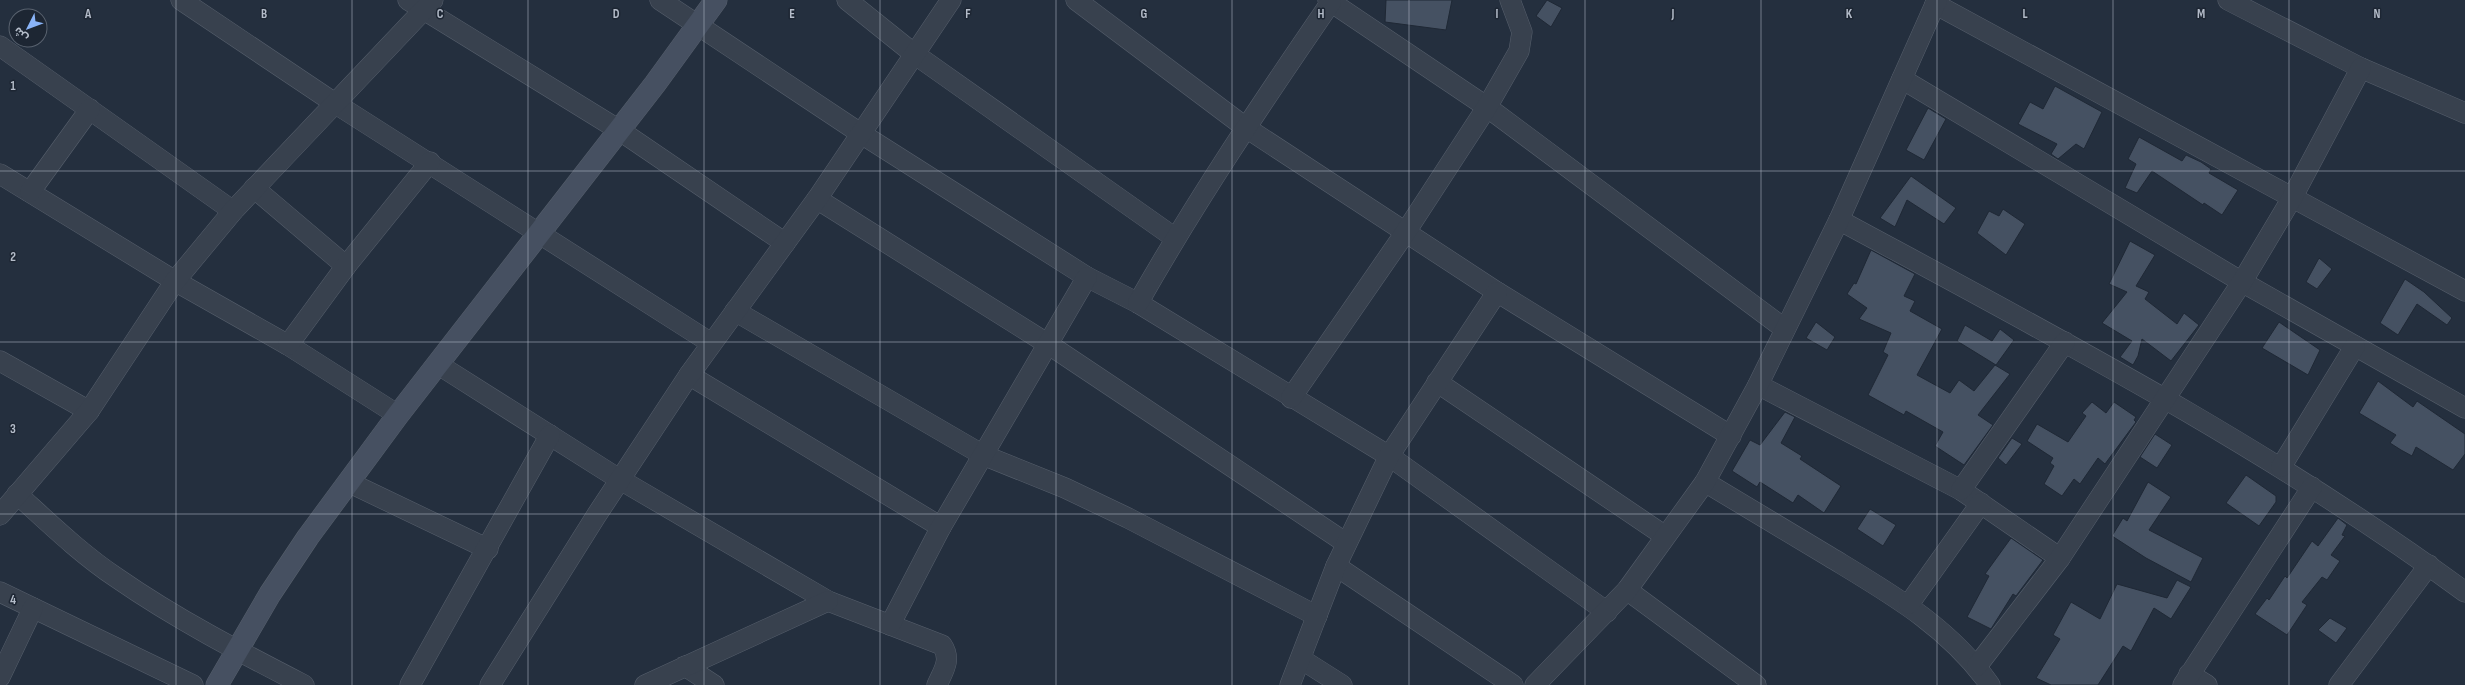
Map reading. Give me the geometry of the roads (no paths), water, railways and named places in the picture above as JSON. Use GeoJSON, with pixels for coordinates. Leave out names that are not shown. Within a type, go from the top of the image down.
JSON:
{"type":"FeatureCollection","features":[{"type":"Feature","properties":{"kind":"street"},"geometry":{"type":"LineString","coordinates":[[181,0],[336,104],[540,232],[711,343]]}},
{"type":"Feature","properties":{"kind":"street"},"geometry":{"type":"LineString","coordinates":[[660,0],[860,132],[1086,277],[1138,303],[1291,398],[1389,456],[1607,612]]}},
{"type":"Feature","properties":{"kind":"street"},"geometry":{"type":"LineString","coordinates":[[217,685],[236,650],[289,564],[348,482],[398,415],[439,365],[619,130],[716,0]]}},
{"type":"Feature","properties":{"kind":"street"},"geometry":{"type":"LineString","coordinates":[[847,0],[913,53],[1175,238]]}},
{"type":"Feature","properties":{"kind":"street"},"geometry":{"type":"LineString","coordinates":[[490,685],[620,479],[689,375],[817,199],[913,53],[951,0]]}},
{"type":"Feature","properties":{"kind":"street"},"geometry":{"type":"LineString","coordinates":[[1076,0],[1245,127],[1497,292],[1731,436]]}},
{"type":"Feature","properties":{"kind":"street"},"geometry":{"type":"LineString","coordinates":[[1291,398],[1405,233],[1487,107],[1519,51],[1522,32],[1510,0]]}},
{"type":"Feature","properties":{"kind":"street"},"geometry":{"type":"LineString","coordinates":[[2228,0],[2361,68],[2465,113]]}},
{"type":"Feature","properties":{"kind":"street"},"geometry":{"type":"LineString","coordinates":[[1138,303],[1175,238],[1245,127],[1329,1],[1487,107],[1785,329]]}},
{"type":"Feature","properties":{"kind":"street"},"geometry":{"type":"LineString","coordinates":[[1535,685],[1627,590],[1705,482],[1758,385],[1839,220],[1936,2],[2292,198],[2465,291]]}},
{"type":"Feature","properties":{"kind":"street"},"geometry":{"type":"LineString","coordinates":[[0,515],[88,411],[175,282],[233,211],[336,104],[421,4],[619,130],[785,243]]}},
{"type":"Feature","properties":{"kind":"street"},"geometry":{"type":"LineString","coordinates":[[0,46],[233,211]]}},
{"type":"Feature","properties":{"kind":"street"},"geometry":{"type":"LineString","coordinates":[[1977,666],[2060,558],[2242,282],[2292,198],[2361,68]]}},
{"type":"Feature","properties":{"kind":"street"},"geometry":{"type":"LineString","coordinates":[[1902,79],[2242,282],[2465,408]]}},
{"type":"Feature","properties":{"kind":"street"},"geometry":{"type":"LineString","coordinates":[[30,192],[90,109]]}},
{"type":"Feature","properties":{"kind":"street"},"geometry":{"type":"LineString","coordinates":[[288,346],[346,266],[430,162]]}},
{"type":"Feature","properties":{"kind":"street"},"geometry":{"type":"LineString","coordinates":[[0,174],[175,282],[288,346],[398,415]]}},
{"type":"Feature","properties":{"kind":"street"},"geometry":{"type":"LineString","coordinates":[[254,188],[346,266]]}},
{"type":"Feature","properties":{"kind":"street"},"geometry":{"type":"LineString","coordinates":[[817,199],[1048,344],[1346,543]]}},
{"type":"Feature","properties":{"kind":"street"},"geometry":{"type":"LineString","coordinates":[[1839,220],[2064,342],[2281,467],[2429,565],[2465,592]]}},
{"type":"Feature","properties":{"kind":"street"},"geometry":{"type":"LineString","coordinates":[[890,625],[941,528],[1086,277]]}},
{"type":"Feature","properties":{"kind":"street"},"geometry":{"type":"LineString","coordinates":[[1290,685],[1336,566],[1389,456],[1497,292]]}},
{"type":"Feature","properties":{"kind":"street"},"geometry":{"type":"LineString","coordinates":[[735,311],[983,455],[1065,488],[1121,515],[1317,616]]}},
{"type":"Feature","properties":{"kind":"street"},"geometry":{"type":"LineString","coordinates":[[1961,490],[2064,342]]}},
{"type":"Feature","properties":{"kind":"street"},"geometry":{"type":"LineString","coordinates":[[2281,467],[2355,346]]}},
{"type":"Feature","properties":{"kind":"street"},"geometry":{"type":"LineString","coordinates":[[0,361],[88,411]]}},
{"type":"Feature","properties":{"kind":"street"},"geometry":{"type":"LineString","coordinates":[[439,365],[620,479],[828,601],[942,645],[947,652],[948,661],[937,685]]}},
{"type":"Feature","properties":{"kind":"street"},"geometry":{"type":"LineString","coordinates":[[689,375],[941,528]]}},
{"type":"Feature","properties":{"kind":"street"},"geometry":{"type":"LineString","coordinates":[[1437,382],[1666,536]]}},
{"type":"Feature","properties":{"kind":"street"},"geometry":{"type":"LineString","coordinates":[[1758,385],[1961,490],[2060,558]]}},
{"type":"Feature","properties":{"kind":"street"},"geometry":{"type":"LineString","coordinates":[[410,685],[488,549],[550,435]]}},
{"type":"Feature","properties":{"kind":"street"},"geometry":{"type":"LineString","coordinates":[[348,482],[488,549]]}},
{"type":"Feature","properties":{"kind":"street"},"geometry":{"type":"LineString","coordinates":[[1705,482],[1909,604],[1977,666],[1990,685]]}},
{"type":"Feature","properties":{"kind":"street"},"geometry":{"type":"LineString","coordinates":[[2207,685],[2186,679],[2312,487]]}},
{"type":"Feature","properties":{"kind":"street"},"geometry":{"type":"LineString","coordinates":[[17,494],[76,547],[116,578],[236,650],[304,685]]}},
{"type":"Feature","properties":{"kind":"street"},"geometry":{"type":"LineString","coordinates":[[1909,604],[1981,503]]}},
{"type":"Feature","properties":{"kind":"street"},"geometry":{"type":"LineString","coordinates":[[2339,685],[2429,565]]}},
{"type":"Feature","properties":{"kind":"street"},"geometry":{"type":"LineString","coordinates":[[1336,566],[1513,685]]}},
{"type":"Feature","properties":{"kind":"street"},"geometry":{"type":"LineString","coordinates":[[1627,590],[1756,685]]}},
{"type":"Feature","properties":{"kind":"street"},"geometry":{"type":"LineString","coordinates":[[0,592],[193,685]]}},
{"type":"Feature","properties":{"kind":"street"},"geometry":{"type":"LineString","coordinates":[[645,685],[828,601]]}},
{"type":"Feature","properties":{"kind":"street"},"geometry":{"type":"LineString","coordinates":[[0,677],[33,608]]}},
{"type":"Feature","properties":{"kind":"street"},"geometry":{"type":"LineString","coordinates":[[1301,659],[1342,685]]}},
{"type":"Feature","properties":{"kind":"street"},"geometry":{"type":"LineString","coordinates":[[685,666],[714,685]]}}]}
